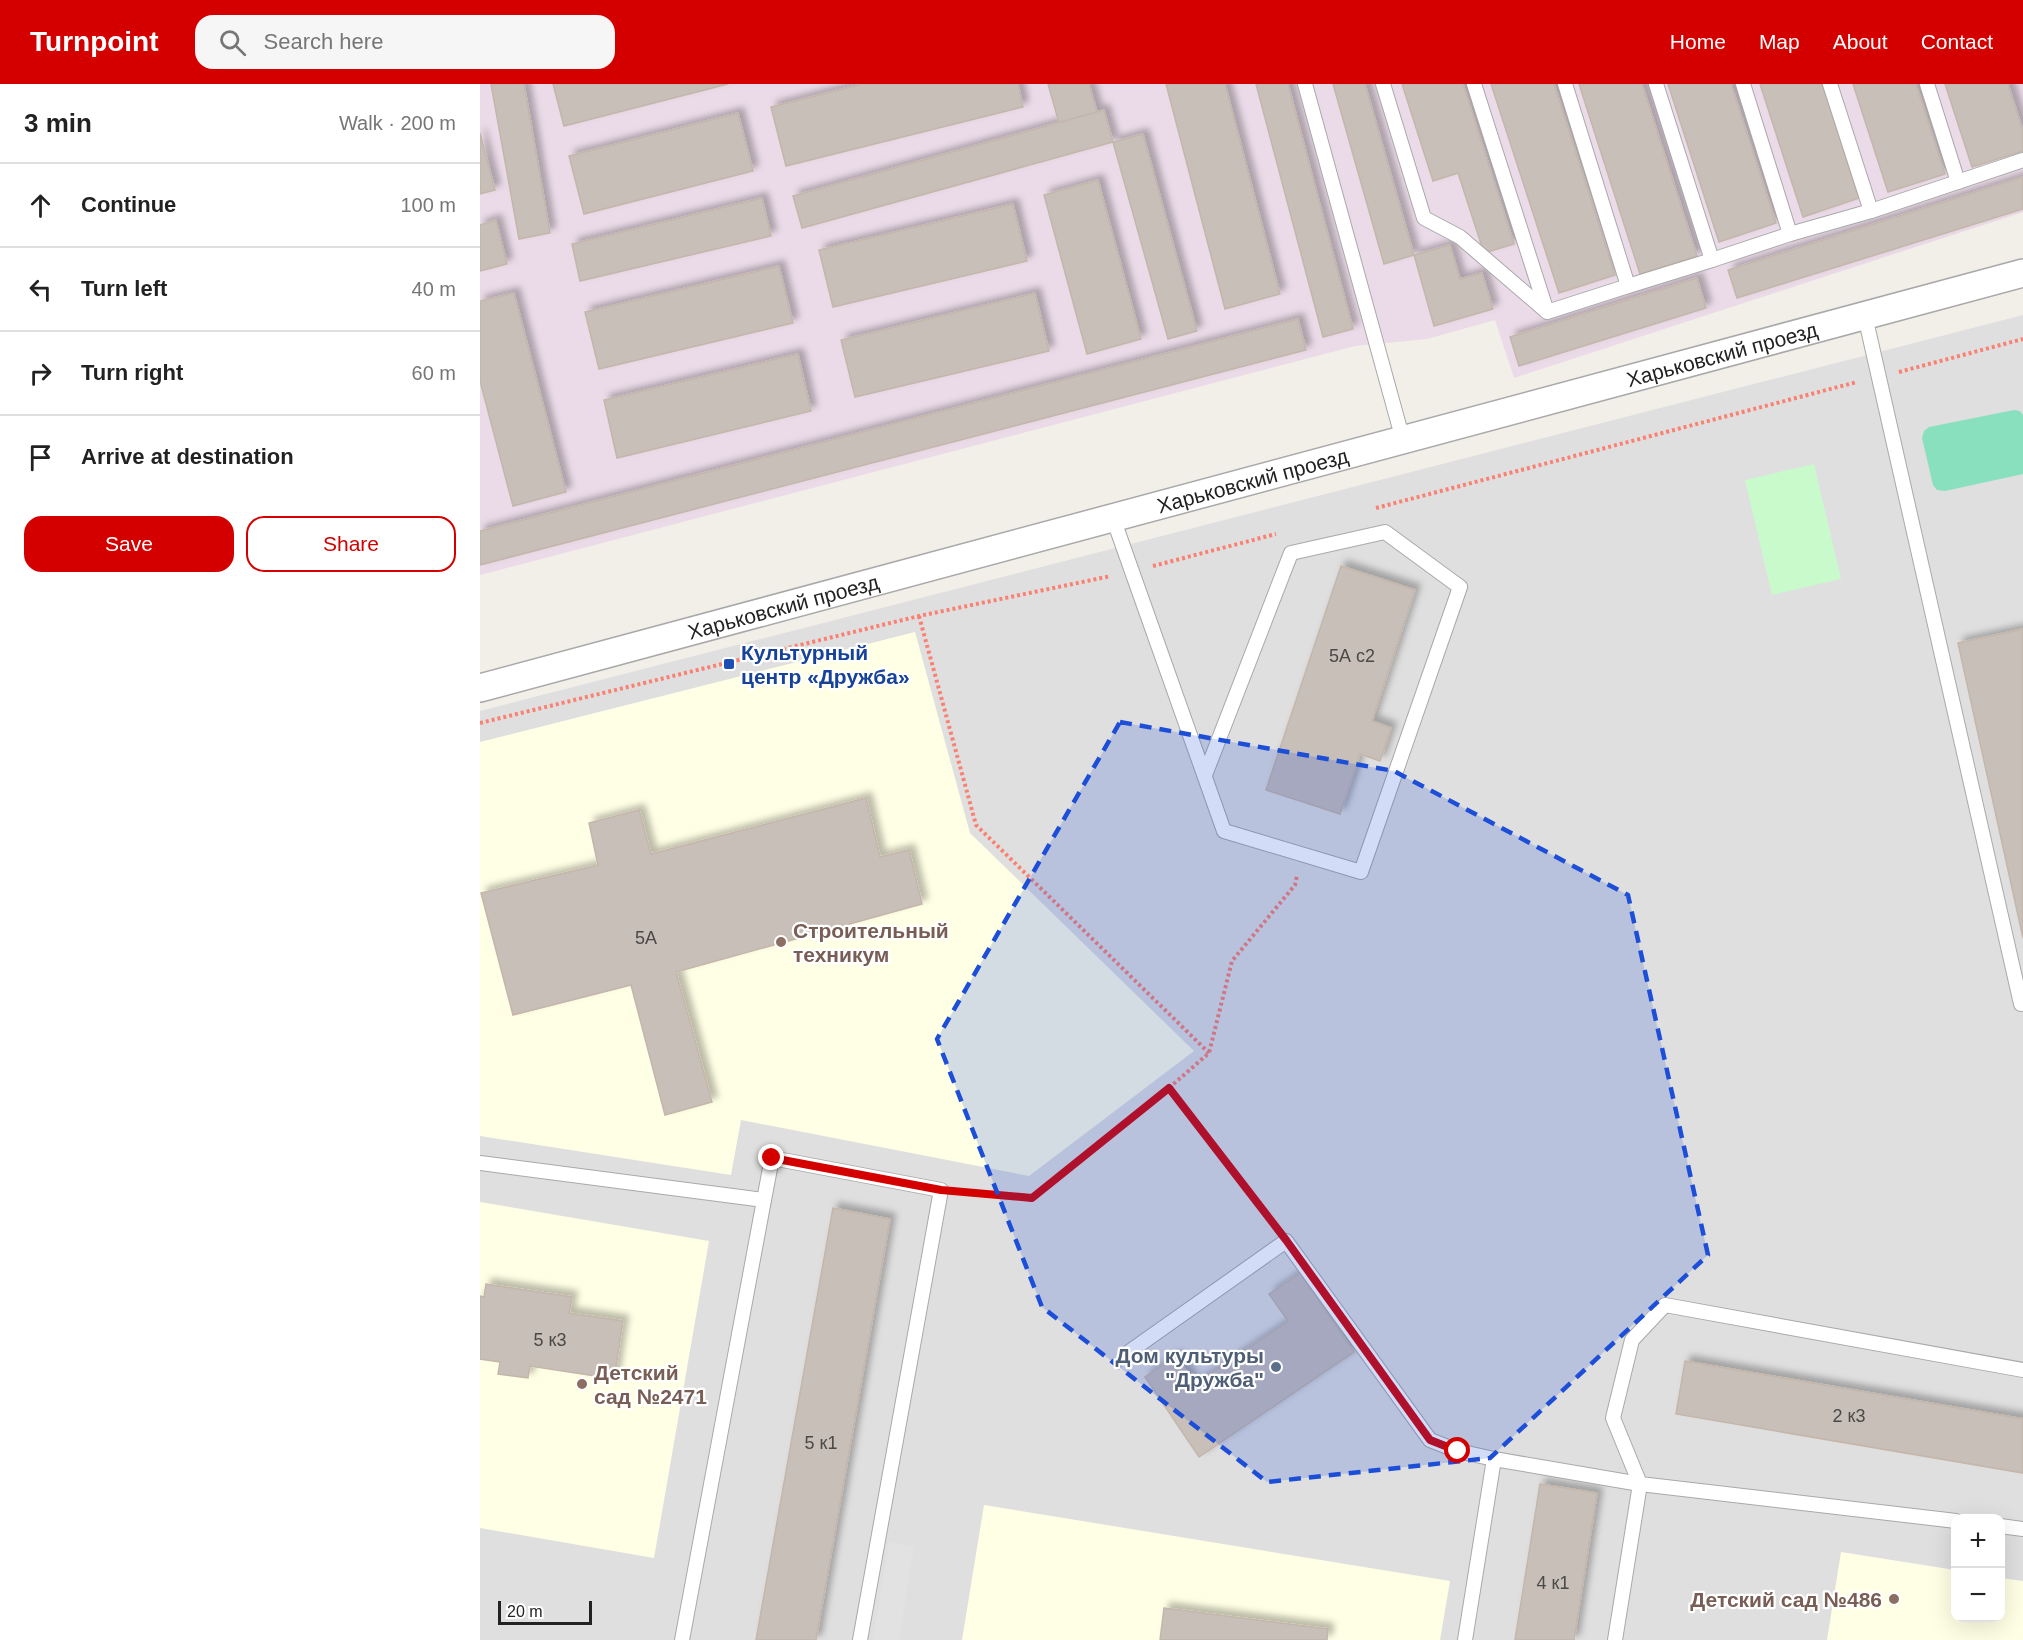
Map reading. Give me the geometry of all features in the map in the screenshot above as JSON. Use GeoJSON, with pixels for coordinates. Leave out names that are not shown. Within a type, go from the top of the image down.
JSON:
{"type":"FeatureCollection","features":[{"type":"Feature","properties":{"kind":"street","name":"Харьковский проезд"},"geometry":{"type":"LineString","coordinates":[[480,688],[2023,273]]}},
{"type":"Feature","properties":{"kind":"lane"},"geometry":{"type":"LineString","coordinates":[[1305,84],[1403,440]]}},
{"type":"Feature","properties":{"kind":"lane"},"geometry":{"type":"LineString","coordinates":[[1383,84],[1424,218],[1460,237],[1547,312]]}},
{"type":"Feature","properties":{"kind":"lane"},"geometry":{"type":"LineString","coordinates":[[1474,84],[1547,312]]}},
{"type":"Feature","properties":{"kind":"lane"},"geometry":{"type":"LineString","coordinates":[[1565,84],[1628,286]]}},
{"type":"Feature","properties":{"kind":"lane"},"geometry":{"type":"LineString","coordinates":[[1656,84],[1712,260]]}},
{"type":"Feature","properties":{"kind":"lane"},"geometry":{"type":"LineString","coordinates":[[1743,84],[1790,234]]}},
{"type":"Feature","properties":{"kind":"lane"},"geometry":{"type":"LineString","coordinates":[[1830,84],[1871,210]]}},
{"type":"Feature","properties":{"kind":"lane"},"geometry":{"type":"LineString","coordinates":[[1927,84],[1958,182]]}},
{"type":"Feature","properties":{"kind":"lane"},"geometry":{"type":"LineString","coordinates":[[1547,312],[2023,160]]}},
{"type":"Feature","properties":{"kind":"lane"},"geometry":{"type":"LineString","coordinates":[[1865,316],[2021,1004]]}},
{"type":"Feature","properties":{"kind":"lane"},"geometry":{"type":"LineString","coordinates":[[1113,518],[1224,831],[1362,872],[1460,587],[1385,532],[1292,553],[1205,775]]}},
{"type":"Feature","properties":{"kind":"lane"},"geometry":{"type":"LineString","coordinates":[[682,1640],[772,1158],[941,1190],[860,1640]]}},
{"type":"Feature","properties":{"kind":"lane"},"geometry":{"type":"LineString","coordinates":[[480,1163],[764,1200]]}},
{"type":"Feature","properties":{"kind":"lane"},"geometry":{"type":"LineString","coordinates":[[1129,1352],[1286,1240],[1430,1440],[1458,1451],[1494,1459],[1640,1484],[1951,1520]]}},
{"type":"Feature","properties":{"kind":"lane"},"geometry":{"type":"LineString","coordinates":[[1615,1640],[1640,1484],[1613,1418],[1632,1340],[1665,1305],[2023,1370]]}},
{"type":"Feature","properties":{"kind":"lane"},"geometry":{"type":"LineString","coordinates":[[1465,1640],[1494,1459]]}},
{"type":"Feature","properties":{"kind":"lane"},"geometry":{"type":"LineString","coordinates":[[2005,1526],[2023,1528]]}},
{"type":"Feature","properties":{"kind":"path"},"geometry":{"type":"LineString","coordinates":[[1373,509],[2023,339]]}},
{"type":"Feature","properties":{"kind":"path"},"geometry":{"type":"LineString","coordinates":[[480,723],[919,616],[1132,572],[1281,533]]}},
{"type":"Feature","properties":{"kind":"path"},"geometry":{"type":"LineString","coordinates":[[919,616],[976,825],[1209,1053]]}},
{"type":"Feature","properties":{"kind":"path"},"geometry":{"type":"LineString","coordinates":[[941,1190],[1032,1198],[1209,1053],[1232,961],[1295,885],[1303,854]]}},
{"type":"Feature","properties":{"kind":"path"},"geometry":{"type":"LineString","coordinates":[[1169,1088],[1286,1240]]}},
{"type":"Feature","properties":{"kind":"highlighted area"},"geometry":{"type":"Polygon","coordinates":[[[1120,722],[1394,771],[1628,895],[1708,1255],[1490,1458],[1267,1482],[1042,1307],[937,1039],[1120,722]]]}},
{"type":"Feature","properties":{"kind":"shaded area"},"geometry":{"type":"Polygon","coordinates":[[[480,84],[2023,84],[2023,212],[1514,378],[1495,320],[1427,339],[1355,346],[480,575],[480,84]]]}},
{"type":"Feature","properties":{"kind":"shaded area"},"geometry":{"type":"Polygon","coordinates":[[[2023,315],[2023,1640],[480,1640],[480,711],[2023,315]]]}},
{"type":"Feature","properties":{"kind":"shaded area","name":"Строительный техникум"},"geometry":{"type":"Polygon","coordinates":[[[915,632],[970,833],[1194,1051],[1029,1176],[741,1120],[731,1175],[480,1136],[480,742],[915,632]]]}},
{"type":"Feature","properties":{"kind":"shaded area","name":"Детский сад №2471"},"geometry":{"type":"Polygon","coordinates":[[[480,1202],[709,1241],[654,1558],[480,1528],[480,1202]]]}},
{"type":"Feature","properties":{"kind":"shaded area"},"geometry":{"type":"Polygon","coordinates":[[[984,1505],[1450,1581],[1440,1640],[962,1640],[984,1505]]]}},
{"type":"Feature","properties":{"kind":"shaded area"},"geometry":{"type":"Polygon","coordinates":[[[889,1542],[914,1547],[899,1640],[873,1640],[889,1542]]]}},
{"type":"Feature","properties":{"kind":"shaded area","name":"Детский сад №486"},"geometry":{"type":"Polygon","coordinates":[[[1841,1552],[1951,1569],[1951,1622],[2005,1622],[2005,1579],[2023,1581],[2023,1640],[1827,1640],[1841,1552]]]}},
{"type":"Feature","properties":{"kind":"green space"},"geometry":{"type":"Polygon","coordinates":[[[2014,410],[2020,411],[2023,415],[2023,474],[1945,491],[1937,490],[1933,485],[1922,438],[1924,431],[1929,427],[2014,410]]]}},
{"type":"Feature","properties":{"kind":"green space"},"geometry":{"type":"Polygon","coordinates":[[[1814,464],[1841,579],[1772,595],[1745,480],[1814,464]]]}},
{"type":"Feature","properties":{"kind":"building"},"geometry":{"type":"Polygon","coordinates":[[[491,84],[524,84],[550,233],[519,239],[491,84]]]}},
{"type":"Feature","properties":{"kind":"building"},"geometry":{"type":"Polygon","coordinates":[[[553,84],[728,84],[564,126],[553,84]]]}},
{"type":"Feature","properties":{"kind":"building"},"geometry":{"type":"Polygon","coordinates":[[[862,84],[1018,84],[1023,107],[786,166],[771,107],[862,84]]]}},
{"type":"Feature","properties":{"kind":"building"},"geometry":{"type":"Polygon","coordinates":[[[1048,84],[1089,84],[1097,112],[1059,123],[1048,84]]]}},
{"type":"Feature","properties":{"kind":"building"},"geometry":{"type":"Polygon","coordinates":[[[1166,84],[1225,84],[1280,294],[1225,309],[1166,84]]]}},
{"type":"Feature","properties":{"kind":"building"},"geometry":{"type":"Polygon","coordinates":[[[1256,84],[1288,84],[1353,329],[1323,337],[1256,84]]]}},
{"type":"Feature","properties":{"kind":"building"},"geometry":{"type":"Polygon","coordinates":[[[1333,84],[1365,84],[1414,255],[1384,264],[1333,84]]]}},
{"type":"Feature","properties":{"kind":"building"},"geometry":{"type":"Polygon","coordinates":[[[1402,84],[1463,84],[1514,244],[1484,253],[1458,173],[1433,181],[1402,84]]]}},
{"type":"Feature","properties":{"kind":"building"},"geometry":{"type":"Polygon","coordinates":[[[1491,84],[1554,84],[1615,275],[1559,293],[1491,84]]]}},
{"type":"Feature","properties":{"kind":"building"},"geometry":{"type":"Polygon","coordinates":[[[1579,84],[1642,84],[1697,256],[1640,274],[1579,84]]]}},
{"type":"Feature","properties":{"kind":"building"},"geometry":{"type":"Polygon","coordinates":[[[1668,84],[1731,84],[1776,223],[1719,242],[1668,84]]]}},
{"type":"Feature","properties":{"kind":"building"},"geometry":{"type":"Polygon","coordinates":[[[1760,84],[1822,84],[1859,198],[1803,217],[1760,84]]]}},
{"type":"Feature","properties":{"kind":"building"},"geometry":{"type":"Polygon","coordinates":[[[1853,84],[1916,84],[1945,174],[1888,192],[1853,84]]]}},
{"type":"Feature","properties":{"kind":"building"},"geometry":{"type":"Polygon","coordinates":[[[1945,84],[2008,84],[2023,131],[2023,151],[1972,167],[1945,84]]]}},
{"type":"Feature","properties":{"kind":"building"},"geometry":{"type":"Polygon","coordinates":[[[1104,110],[1113,142],[802,228],[793,196],[1104,110]]]}},
{"type":"Feature","properties":{"kind":"building"},"geometry":{"type":"Polygon","coordinates":[[[738,113],[753,171],[584,214],[569,156],[738,113]]]}},
{"type":"Feature","properties":{"kind":"building"},"geometry":{"type":"Polygon","coordinates":[[[480,133],[495,190],[480,194],[480,133]]]}},
{"type":"Feature","properties":{"kind":"building"},"geometry":{"type":"Polygon","coordinates":[[[1143,134],[1197,331],[1168,339],[1113,142],[1143,134]]]}},
{"type":"Feature","properties":{"kind":"building"},"geometry":{"type":"Polygon","coordinates":[[[2023,177],[2023,209],[1737,298],[1728,270],[2023,177]]]}},
{"type":"Feature","properties":{"kind":"building"},"geometry":{"type":"Polygon","coordinates":[[[1098,180],[1141,339],[1087,354],[1044,195],[1098,180]]]}},
{"type":"Feature","properties":{"kind":"building"},"geometry":{"type":"Polygon","coordinates":[[[762,198],[771,236],[580,281],[572,244],[762,198]]]}},
{"type":"Feature","properties":{"kind":"building"},"geometry":{"type":"Polygon","coordinates":[[[1013,204],[1027,261],[833,307],[819,250],[1013,204]]]}},
{"type":"Feature","properties":{"kind":"building"},"geometry":{"type":"Polygon","coordinates":[[[496,220],[507,264],[480,271],[480,225],[496,220]]]}},
{"type":"Feature","properties":{"kind":"building"},"geometry":{"type":"Polygon","coordinates":[[[1450,245],[1460,279],[1482,273],[1493,309],[1434,326],[1414,255],[1450,245]]]}},
{"type":"Feature","properties":{"kind":"building"},"geometry":{"type":"Polygon","coordinates":[[[779,266],[793,323],[599,369],[585,312],[779,266]]]}},
{"type":"Feature","properties":{"kind":"building"},"geometry":{"type":"Polygon","coordinates":[[[1697,278],[1706,308],[1519,366],[1510,337],[1697,278]]]}},
{"type":"Feature","properties":{"kind":"building"},"geometry":{"type":"Polygon","coordinates":[[[514,293],[566,492],[513,506],[480,381],[480,301],[514,293]]]}},
{"type":"Feature","properties":{"kind":"building"},"geometry":{"type":"Polygon","coordinates":[[[1035,293],[1049,351],[855,397],[841,340],[1035,293]]]}},
{"type":"Feature","properties":{"kind":"building"},"geometry":{"type":"Polygon","coordinates":[[[1298,319],[1306,350],[480,565],[480,531],[1298,319]]]}},
{"type":"Feature","properties":{"kind":"building"},"geometry":{"type":"Polygon","coordinates":[[[798,354],[811,411],[617,458],[604,400],[798,354]]]}},
{"type":"Feature","properties":{"kind":"building"},"geometry":{"type":"Polygon","coordinates":[[[1341,566],[1415,590],[1372,721],[1391,728],[1380,761],[1360,754],[1340,814],[1266,790],[1341,566]]]}},
{"type":"Feature","properties":{"kind":"building"},"geometry":{"type":"Polygon","coordinates":[[[2023,629],[2023,938],[1958,643],[2023,629]]]}},
{"type":"Feature","properties":{"kind":"building"},"geometry":{"type":"Polygon","coordinates":[[[866,798],[880,857],[909,850],[922,904],[676,972],[712,1102],[665,1115],[631,985],[513,1015],[481,893],[598,865],[589,823],[639,810],[651,854],[866,798]]]}},
{"type":"Feature","properties":{"kind":"building"},"geometry":{"type":"Polygon","coordinates":[[[833,1208],[890,1219],[816,1640],[756,1640],[833,1208]]]}},
{"type":"Feature","properties":{"kind":"building","name":"Дом культуры \"Дружба\""},"geometry":{"type":"Polygon","coordinates":[[[1300,1273],[1354,1352],[1199,1457],[1145,1377],[1176,1356],[1195,1384],[1288,1321],[1269,1294],[1300,1273]]]}},
{"type":"Feature","properties":{"kind":"building"},"geometry":{"type":"Polygon","coordinates":[[[486,1284],[572,1297],[569,1313],[623,1321],[614,1379],[530,1366],[528,1378],[498,1374],[500,1362],[480,1359],[480,1296],[484,1297],[486,1284]]]}},
{"type":"Feature","properties":{"kind":"building"},"geometry":{"type":"Polygon","coordinates":[[[1685,1361],[2023,1419],[2023,1473],[1676,1414],[1685,1361]]]}},
{"type":"Feature","properties":{"kind":"building"},"geometry":{"type":"Polygon","coordinates":[[[1540,1484],[1597,1493],[1574,1640],[1515,1640],[1540,1484]]]}},
{"type":"Feature","properties":{"kind":"building"},"geometry":{"type":"Polygon","coordinates":[[[1164,1608],[1328,1629],[1327,1640],[1160,1640],[1164,1608]]]}},
{"type":"Feature","properties":{"kind":"place","name":"Культурный центр «Дружба»"},"geometry":{"type":"Point","coordinates":[729,664]}},
{"type":"Feature","properties":{"kind":"place","name":"Строительный техникум"},"geometry":{"type":"Point","coordinates":[781,942]}},
{"type":"Feature","properties":{"kind":"place","name":"Дом культуры \"Дружба\""},"geometry":{"type":"Point","coordinates":[1276,1367]}},
{"type":"Feature","properties":{"kind":"place","name":"Детский сад №2471"},"geometry":{"type":"Point","coordinates":[582,1384]}},
{"type":"Feature","properties":{"kind":"place","name":"Детский сад №486"},"geometry":{"type":"Point","coordinates":[1894,1599]}},
{"type":"Feature","properties":{"kind":"route"},"geometry":{"type":"LineString","coordinates":[[772,1158],[941,1190],[1032,1198],[1169,1088],[1286,1240],[1430,1440],[1458,1451]]}}]}
